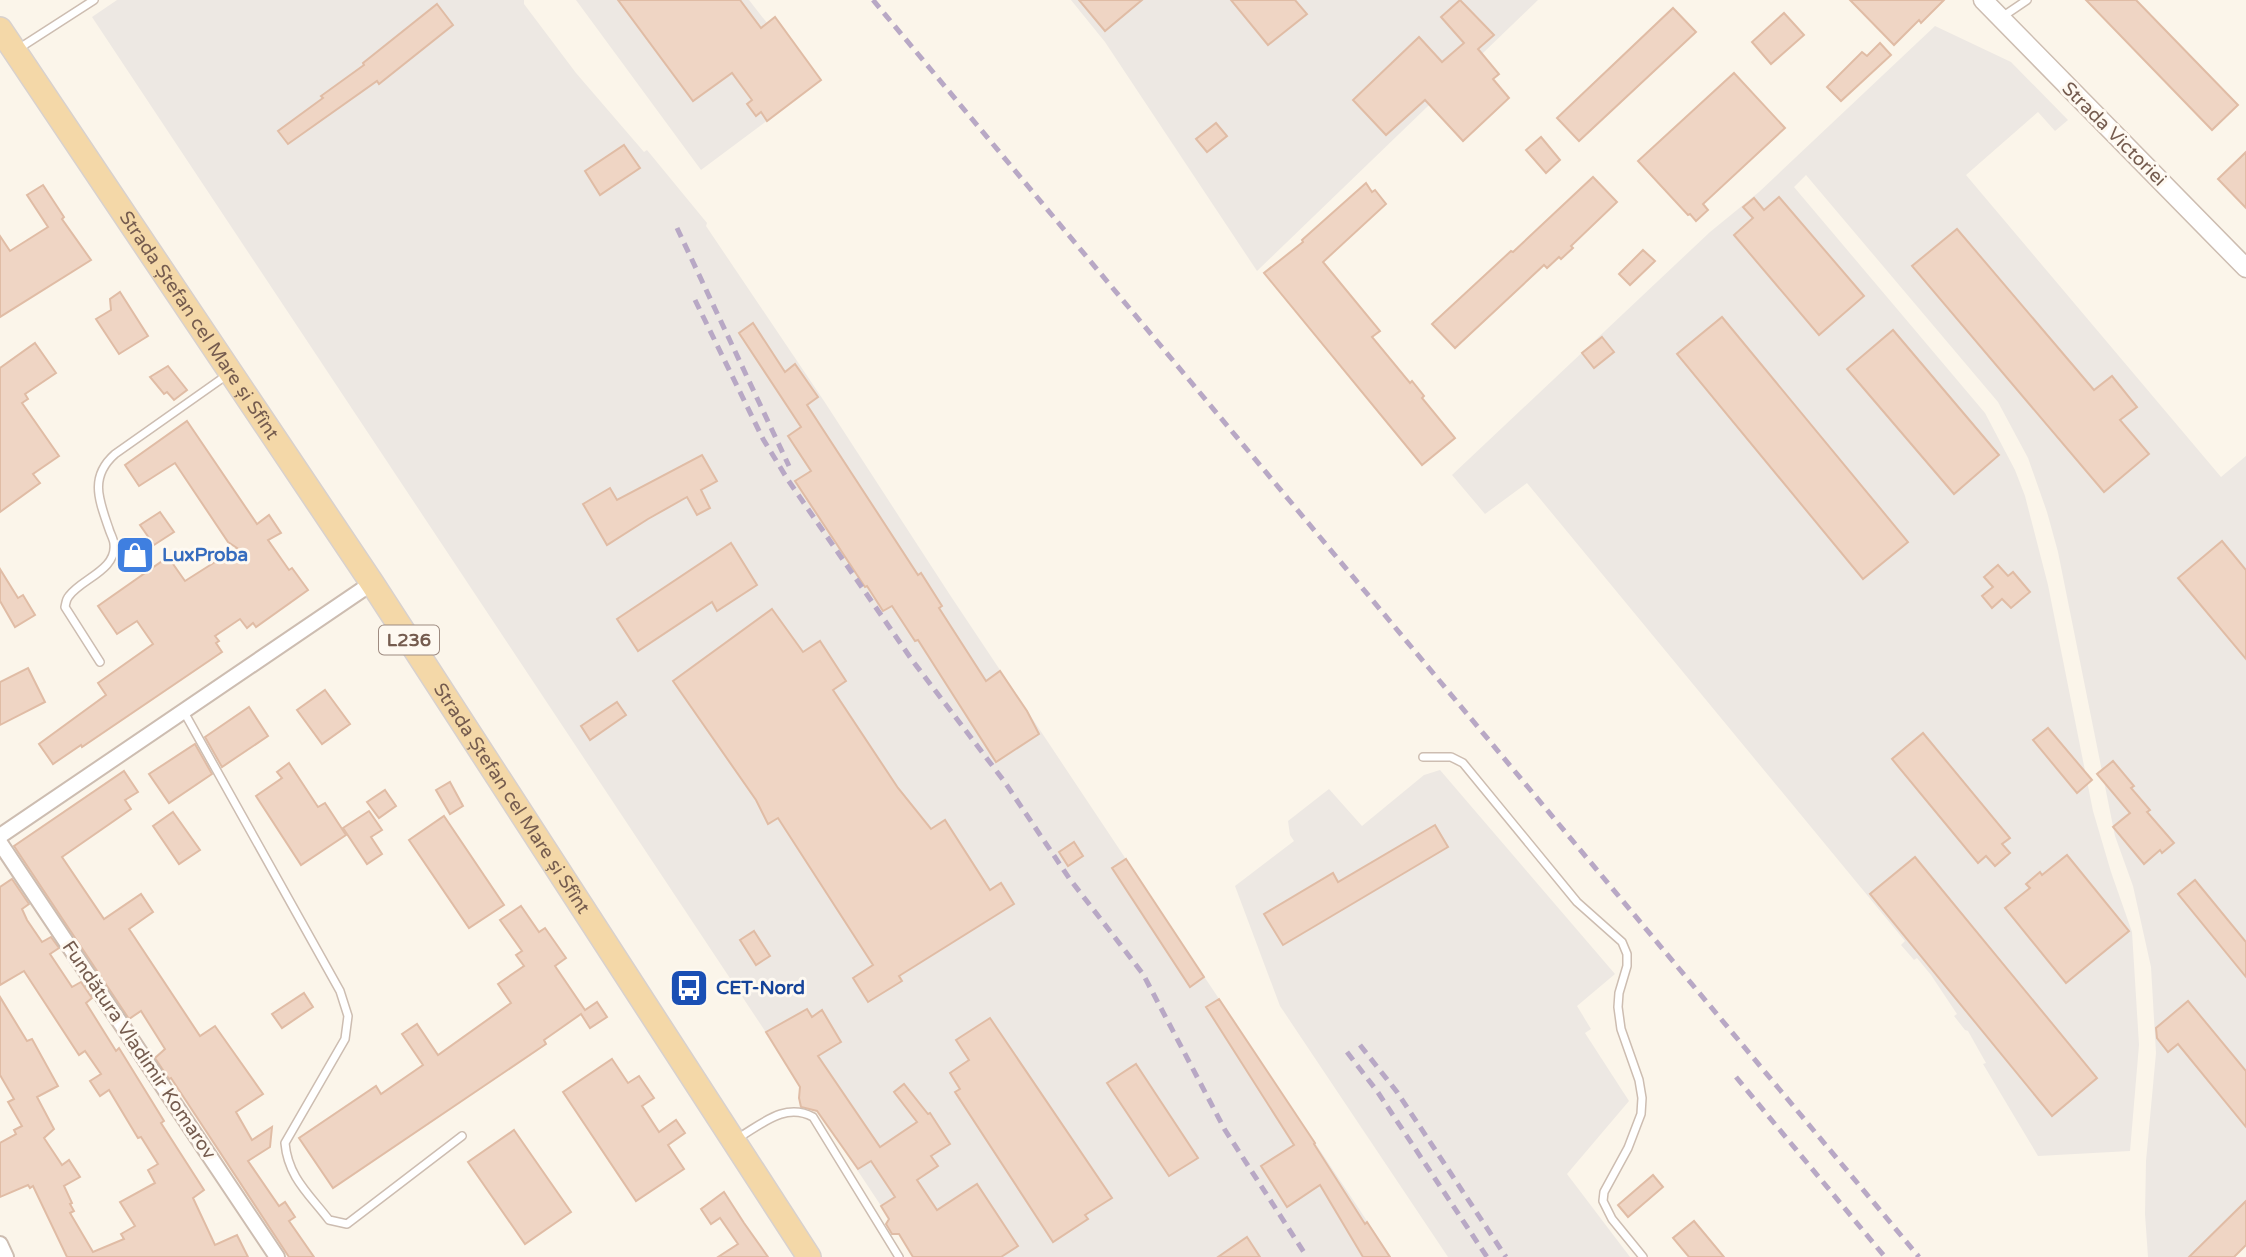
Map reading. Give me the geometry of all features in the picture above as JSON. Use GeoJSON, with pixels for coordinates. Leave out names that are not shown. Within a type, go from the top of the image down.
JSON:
{"type":"FeatureCollection","features":[{"type":"Feature","properties":{"kind":"main road","name":"Strada Ștefan cel Mare și Sfînt"},"geometry":{"type":"LineString","coordinates":[[0,29],[372,583],[809,1257]]}},
{"type":"Feature","properties":{"kind":"street","name":"Strada Victoriei"},"geometry":{"type":"LineString","coordinates":[[1983,0],[2246,268]]}},
{"type":"Feature","properties":{"kind":"street"},"geometry":{"type":"LineString","coordinates":[[0,836],[372,583]]}},
{"type":"Feature","properties":{"kind":"street","name":"Fundătura Vladimir Komarov"},"geometry":{"type":"LineString","coordinates":[[0,843],[277,1257]]}},
{"type":"Feature","properties":{"kind":"street"},"geometry":{"type":"LineString","coordinates":[[0,1244],[6,1257]]}},
{"type":"Feature","properties":{"kind":"lane"},"geometry":{"type":"LineString","coordinates":[[15,51],[94,0]]}},
{"type":"Feature","properties":{"kind":"lane"},"geometry":{"type":"LineString","coordinates":[[2001,18],[2027,0]]}},
{"type":"Feature","properties":{"kind":"lane"},"geometry":{"type":"LineString","coordinates":[[100,662],[65,607],[68,596],[105,566],[112,555],[114,545],[99,499],[100,472],[115,454],[231,373]]}},
{"type":"Feature","properties":{"kind":"lane"},"geometry":{"type":"LineString","coordinates":[[183,711],[340,991],[348,1016],[345,1039],[285,1143],[287,1162],[293,1175],[329,1220],[346,1224],[462,1136]]}},
{"type":"Feature","properties":{"kind":"lane"},"geometry":{"type":"LineString","coordinates":[[1423,757],[1451,757],[1463,763],[1577,902],[1622,942],[1627,954],[1627,966],[1618,1007],[1621,1029],[1639,1080],[1641,1114],[1628,1148],[1604,1192],[1603,1201],[1612,1219],[1643,1257]]}},
{"type":"Feature","properties":{"kind":"lane"},"geometry":{"type":"LineString","coordinates":[[734,1141],[784,1111],[803,1112],[813,1117],[899,1257]]}},
{"type":"Feature","properties":{"kind":"shaded area","name":"CET-Nord"},"geometry":{"type":"Polygon","coordinates":[[[117,0],[524,0],[524,4],[576,73],[644,152],[647,150],[707,223],[706,226],[950,595],[1391,1257],[915,1257],[92,17],[117,0]]]}},
{"type":"Feature","properties":{"kind":"shaded area"},"geometry":{"type":"Polygon","coordinates":[[[576,0],[749,0],[778,37],[783,33],[820,81],[701,170],[576,0]]]}},
{"type":"Feature","properties":{"kind":"shaded area"},"geometry":{"type":"Polygon","coordinates":[[[1071,0],[1538,0],[1257,271],[1105,42],[1071,0]]]}},
{"type":"Feature","properties":{"kind":"shaded area"},"geometry":{"type":"Polygon","coordinates":[[[1935,26],[2011,62],[2068,120],[2055,131],[2038,112],[1966,175],[2221,477],[2246,456],[2246,1245],[2234,1257],[2148,1257],[2145,1214],[2146,1161],[2156,1053],[2151,967],[2133,886],[2115,836],[2058,552],[2028,458],[1998,402],[1806,175],[1794,187],[1985,413],[2015,470],[2025,496],[2048,585],[2093,811],[2132,932],[2139,1045],[2130,1151],[2038,1156],[1983,1064],[1986,1063],[1968,1031],[1954,1016],[1957,1014],[1931,975],[1917,958],[1914,960],[1901,945],[1905,941],[1527,483],[1485,514],[1452,475],[1710,232],[1759,192],[1935,26]]]}},
{"type":"Feature","properties":{"kind":"shaded area"},"geometry":{"type":"Polygon","coordinates":[[[1440,770],[1615,974],[1577,1006],[1591,1029],[1585,1033],[1629,1101],[1567,1174],[1630,1257],[1448,1257],[1280,1006],[1235,886],[1294,841],[1290,835],[1288,821],[1329,789],[1362,826],[1424,775],[1440,770]]]}},
{"type":"Feature","properties":{"kind":"building"},"geometry":{"type":"Polygon","coordinates":[[[618,0],[740,0],[761,28],[775,17],[821,80],[767,121],[761,112],[756,116],[747,104],[752,100],[732,73],[693,101],[618,0]]]}},
{"type":"Feature","properties":{"kind":"building"},"geometry":{"type":"Polygon","coordinates":[[[1079,0],[1142,0],[1105,31],[1079,0]]]}},
{"type":"Feature","properties":{"kind":"building"},"geometry":{"type":"Polygon","coordinates":[[[1231,0],[1295,0],[1307,14],[1268,45],[1231,0]]]}},
{"type":"Feature","properties":{"kind":"building"},"geometry":{"type":"Polygon","coordinates":[[[1460,0],[1494,35],[1478,49],[1499,74],[1493,79],[1509,98],[1463,141],[1425,100],[1386,135],[1353,100],[1419,37],[1442,62],[1464,43],[1441,17],[1460,0]]]}},
{"type":"Feature","properties":{"kind":"building"},"geometry":{"type":"Polygon","coordinates":[[[1850,0],[1944,0],[1894,45],[1850,0]]]}},
{"type":"Feature","properties":{"kind":"building"},"geometry":{"type":"Polygon","coordinates":[[[2086,0],[2136,0],[2238,105],[2212,130],[2086,0]]]}},
{"type":"Feature","properties":{"kind":"building"},"geometry":{"type":"Polygon","coordinates":[[[437,4],[453,25],[379,84],[377,81],[288,144],[278,131],[323,98],[321,96],[364,65],[363,63],[437,4]]]}},
{"type":"Feature","properties":{"kind":"building"},"geometry":{"type":"Polygon","coordinates":[[[1673,8],[1696,32],[1579,141],[1557,118],[1673,8]]]}},
{"type":"Feature","properties":{"kind":"building"},"geometry":{"type":"Polygon","coordinates":[[[1784,13],[1804,35],[1771,64],[1752,42],[1784,13]]]}},
{"type":"Feature","properties":{"kind":"building"},"geometry":{"type":"Polygon","coordinates":[[[1880,43],[1891,55],[1841,101],[1827,87],[1862,52],[1867,56],[1880,43]]]}},
{"type":"Feature","properties":{"kind":"building"},"geometry":{"type":"Polygon","coordinates":[[[1734,73],[1785,128],[1703,204],[1708,210],[1696,221],[1638,161],[1734,73]]]}},
{"type":"Feature","properties":{"kind":"building"},"geometry":{"type":"Polygon","coordinates":[[[1216,123],[1227,136],[1207,152],[1196,139],[1216,123]]]}},
{"type":"Feature","properties":{"kind":"building"},"geometry":{"type":"Polygon","coordinates":[[[1541,137],[1560,160],[1546,173],[1526,150],[1541,137]]]}},
{"type":"Feature","properties":{"kind":"building"},"geometry":{"type":"Polygon","coordinates":[[[624,145],[640,168],[600,195],[585,171],[624,145]]]}},
{"type":"Feature","properties":{"kind":"building"},"geometry":{"type":"Polygon","coordinates":[[[2246,152],[2246,208],[2218,179],[2246,152]]]}},
{"type":"Feature","properties":{"kind":"building"},"geometry":{"type":"Polygon","coordinates":[[[1593,177],[1617,202],[1561,259],[1559,257],[1547,268],[1544,265],[1455,348],[1432,324],[1593,177]]]}},
{"type":"Feature","properties":{"kind":"building"},"geometry":{"type":"Polygon","coordinates":[[[1366,183],[1386,204],[1323,262],[1380,331],[1372,337],[1410,383],[1412,381],[1424,396],[1422,398],[1455,438],[1422,465],[1264,273],[1303,242],[1302,240],[1366,183]]]}},
{"type":"Feature","properties":{"kind":"building"},"geometry":{"type":"Polygon","coordinates":[[[43,185],[64,217],[62,219],[91,260],[0,317],[0,236],[10,251],[48,227],[27,195],[43,185]]]}},
{"type":"Feature","properties":{"kind":"building"},"geometry":{"type":"Polygon","coordinates":[[[1779,197],[1864,296],[1819,335],[1734,235],[1753,218],[1743,207],[1754,198],[1764,210],[1779,197]]]}},
{"type":"Feature","properties":{"kind":"building"},"geometry":{"type":"Polygon","coordinates":[[[1957,229],[2094,390],[2112,376],[2137,407],[2120,420],[2149,454],[2104,492],[1912,266],[1957,229]]]}},
{"type":"Feature","properties":{"kind":"building"},"geometry":{"type":"Polygon","coordinates":[[[1643,250],[1655,261],[1630,285],[1619,274],[1643,250]]]}},
{"type":"Feature","properties":{"kind":"building"},"geometry":{"type":"Polygon","coordinates":[[[120,292],[148,336],[119,354],[96,319],[111,310],[110,299],[120,292]]]}},
{"type":"Feature","properties":{"kind":"building"},"geometry":{"type":"Polygon","coordinates":[[[1722,317],[1908,542],[1863,579],[1677,354],[1722,317]]]}},
{"type":"Feature","properties":{"kind":"building"},"geometry":{"type":"Polygon","coordinates":[[[753,323],[785,372],[795,364],[818,397],[807,405],[918,575],[921,573],[942,606],[939,608],[986,681],[1000,671],[1027,711],[1039,734],[996,762],[918,640],[915,641],[892,606],[883,611],[795,481],[811,471],[788,436],[801,427],[739,333],[753,323]]]}},
{"type":"Feature","properties":{"kind":"building"},"geometry":{"type":"Polygon","coordinates":[[[1893,330],[1999,455],[1954,494],[1847,369],[1893,330]]]}},
{"type":"Feature","properties":{"kind":"building"},"geometry":{"type":"Polygon","coordinates":[[[1602,337],[1614,352],[1594,368],[1582,353],[1602,337]]]}},
{"type":"Feature","properties":{"kind":"building"},"geometry":{"type":"Polygon","coordinates":[[[35,343],[56,373],[25,394],[28,399],[22,403],[59,456],[33,474],[40,483],[0,512],[0,368],[35,343]]]}},
{"type":"Feature","properties":{"kind":"building"},"geometry":{"type":"Polygon","coordinates":[[[168,366],[187,390],[174,400],[167,392],[164,394],[150,377],[168,366]]]}},
{"type":"Feature","properties":{"kind":"building"},"geometry":{"type":"Polygon","coordinates":[[[187,421],[257,524],[269,515],[281,533],[268,540],[289,570],[292,568],[308,590],[256,627],[253,623],[247,628],[240,619],[215,636],[222,652],[53,764],[39,744],[106,695],[98,683],[153,644],[137,621],[117,634],[98,606],[168,557],[185,581],[237,548],[228,542],[175,463],[139,486],[125,465],[187,421]]]}},
{"type":"Feature","properties":{"kind":"building"},"geometry":{"type":"Polygon","coordinates":[[[702,455],[717,481],[701,490],[710,508],[697,515],[687,497],[607,545],[583,504],[610,488],[617,500],[702,455]]]}},
{"type":"Feature","properties":{"kind":"building"},"geometry":{"type":"Polygon","coordinates":[[[160,512],[174,532],[154,545],[140,525],[160,512]]]}},
{"type":"Feature","properties":{"kind":"building"},"geometry":{"type":"Polygon","coordinates":[[[2222,541],[2246,570],[2246,659],[2178,578],[2222,541]]]}},
{"type":"Feature","properties":{"kind":"building"},"geometry":{"type":"Polygon","coordinates":[[[731,543],[757,585],[717,611],[712,602],[638,651],[617,619],[731,543]]]}},
{"type":"Feature","properties":{"kind":"building"},"geometry":{"type":"Polygon","coordinates":[[[1998,565],[2008,576],[2013,572],[2030,592],[2011,608],[2002,599],[1992,608],[1982,596],[1993,587],[1984,577],[1998,565]]]}},
{"type":"Feature","properties":{"kind":"building"},"geometry":{"type":"Polygon","coordinates":[[[0,569],[18,598],[23,595],[35,615],[15,627],[0,601],[0,569]]]}},
{"type":"Feature","properties":{"kind":"building"},"geometry":{"type":"Polygon","coordinates":[[[772,609],[803,652],[820,641],[846,681],[833,690],[898,788],[931,829],[945,820],[990,890],[1001,883],[1014,904],[899,976],[902,981],[868,1002],[853,978],[873,965],[778,818],[768,824],[756,800],[673,681],[772,609]]]}},
{"type":"Feature","properties":{"kind":"building"},"geometry":{"type":"Polygon","coordinates":[[[28,668],[45,702],[0,725],[0,682],[28,668]]]}},
{"type":"Feature","properties":{"kind":"building"},"geometry":{"type":"Polygon","coordinates":[[[325,690],[350,724],[322,744],[297,710],[325,690]]]}},
{"type":"Feature","properties":{"kind":"building"},"geometry":{"type":"Polygon","coordinates":[[[617,702],[626,715],[590,740],[581,726],[617,702]]]}},
{"type":"Feature","properties":{"kind":"building"},"geometry":{"type":"Polygon","coordinates":[[[249,707],[268,736],[222,767],[205,737],[249,707]]]}},
{"type":"Feature","properties":{"kind":"building"},"geometry":{"type":"Polygon","coordinates":[[[2048,728],[2092,780],[2077,793],[2033,740],[2048,728]]]}},
{"type":"Feature","properties":{"kind":"building"},"geometry":{"type":"Polygon","coordinates":[[[1923,733],[2010,838],[2002,844],[2010,853],[1995,866],[1986,856],[1978,863],[1892,759],[1923,733]]]}},
{"type":"Feature","properties":{"kind":"building"},"geometry":{"type":"Polygon","coordinates":[[[195,744],[212,774],[169,803],[149,774],[195,744]]]}},
{"type":"Feature","properties":{"kind":"building"},"geometry":{"type":"Polygon","coordinates":[[[2113,761],[2134,786],[2131,788],[2150,810],[2147,812],[2174,843],[2162,853],[2160,850],[2144,864],[2113,827],[2130,813],[2097,774],[2113,761]]]}},
{"type":"Feature","properties":{"kind":"building"},"geometry":{"type":"Polygon","coordinates":[[[289,763],[318,807],[325,803],[346,835],[301,865],[256,796],[282,778],[277,772],[289,763]]]}},
{"type":"Feature","properties":{"kind":"building"},"geometry":{"type":"Polygon","coordinates":[[[124,771],[138,792],[125,800],[131,809],[62,857],[104,919],[141,894],[153,912],[129,929],[200,1036],[215,1026],[263,1094],[236,1112],[252,1140],[272,1127],[270,1147],[248,1161],[279,1206],[285,1202],[295,1217],[289,1221],[314,1257],[289,1257],[171,1078],[169,1079],[155,1058],[165,1049],[141,1011],[129,1019],[14,846],[124,771]]]}},
{"type":"Feature","properties":{"kind":"building"},"geometry":{"type":"Polygon","coordinates":[[[450,782],[463,806],[450,814],[436,790],[450,782]]]}},
{"type":"Feature","properties":{"kind":"building"},"geometry":{"type":"Polygon","coordinates":[[[385,790],[396,806],[379,818],[367,802],[385,790]]]}},
{"type":"Feature","properties":{"kind":"building"},"geometry":{"type":"Polygon","coordinates":[[[369,811],[382,830],[371,837],[382,854],[367,864],[343,828],[369,811]]]}},
{"type":"Feature","properties":{"kind":"building"},"geometry":{"type":"Polygon","coordinates":[[[173,812],[200,850],[179,864],[153,826],[173,812]]]}},
{"type":"Feature","properties":{"kind":"building"},"geometry":{"type":"Polygon","coordinates":[[[444,816],[504,905],[469,928],[409,840],[444,816]]]}},
{"type":"Feature","properties":{"kind":"building"},"geometry":{"type":"Polygon","coordinates":[[[1435,825],[1448,847],[1283,945],[1264,914],[1333,873],[1338,882],[1435,825]]]}},
{"type":"Feature","properties":{"kind":"building"},"geometry":{"type":"Polygon","coordinates":[[[1074,842],[1083,856],[1068,866],[1059,852],[1074,842]]]}},
{"type":"Feature","properties":{"kind":"building"},"geometry":{"type":"Polygon","coordinates":[[[2067,855],[2129,931],[2066,983],[2005,908],[2030,888],[2026,884],[2040,872],[2042,875],[2067,855]]]}},
{"type":"Feature","properties":{"kind":"building"},"geometry":{"type":"Polygon","coordinates":[[[1915,857],[2097,1078],[2052,1116],[1870,894],[1915,857]]]}},
{"type":"Feature","properties":{"kind":"building"},"geometry":{"type":"Polygon","coordinates":[[[1126,859],[1204,977],[1190,987],[1112,868],[1126,859]]]}},
{"type":"Feature","properties":{"kind":"building"},"geometry":{"type":"Polygon","coordinates":[[[12,879],[29,904],[22,909],[27,920],[42,942],[51,937],[59,948],[50,954],[72,987],[81,982],[92,998],[86,1003],[116,1051],[119,1048],[164,1121],[161,1123],[204,1190],[193,1198],[215,1245],[237,1235],[248,1257],[67,1257],[33,1186],[30,1188],[28,1185],[0,1197],[0,1143],[16,1134],[14,1130],[22,1126],[8,1102],[14,1099],[0,1075],[0,997],[27,1041],[32,1039],[58,1086],[37,1097],[54,1129],[44,1138],[62,1165],[69,1160],[80,1177],[64,1186],[74,1211],[70,1213],[93,1252],[124,1239],[121,1234],[135,1226],[120,1202],[155,1183],[148,1170],[158,1164],[141,1137],[138,1138],[109,1090],[100,1096],[90,1081],[101,1074],[85,1051],[79,1055],[24,971],[0,985],[0,887],[12,879]]]}},
{"type":"Feature","properties":{"kind":"building"},"geometry":{"type":"Polygon","coordinates":[[[2195,880],[2246,942],[2246,977],[2178,894],[2195,880]]]}},
{"type":"Feature","properties":{"kind":"building"},"geometry":{"type":"Polygon","coordinates":[[[521,906],[539,932],[545,928],[566,958],[555,966],[585,1010],[597,1002],[607,1017],[590,1028],[581,1014],[544,1040],[546,1044],[333,1188],[299,1138],[376,1086],[381,1094],[423,1065],[402,1034],[417,1024],[438,1055],[511,1003],[498,984],[524,966],[516,955],[522,951],[500,920],[521,906]]]}},
{"type":"Feature","properties":{"kind":"building"},"geometry":{"type":"Polygon","coordinates":[[[754,931],[770,956],[756,965],[740,940],[754,931]]]}},
{"type":"Feature","properties":{"kind":"building"},"geometry":{"type":"Polygon","coordinates":[[[304,993],[313,1007],[282,1028],[272,1014],[304,993]]]}},
{"type":"Feature","properties":{"kind":"building"},"geometry":{"type":"Polygon","coordinates":[[[1219,999],[1315,1143],[1365,1224],[1367,1222],[1390,1257],[1363,1257],[1320,1185],[1287,1207],[1261,1166],[1294,1145],[1206,1007],[1219,999]]]}},
{"type":"Feature","properties":{"kind":"building"},"geometry":{"type":"Polygon","coordinates":[[[2188,1001],[2246,1071],[2246,1127],[2178,1044],[2168,1052],[2157,1038],[2156,1028],[2188,1001]]]}},
{"type":"Feature","properties":{"kind":"building"},"geometry":{"type":"Polygon","coordinates":[[[807,1009],[812,1017],[822,1010],[841,1042],[818,1056],[880,1147],[917,1122],[894,1092],[904,1084],[928,1114],[930,1113],[950,1144],[931,1156],[938,1166],[917,1180],[937,1210],[977,1184],[1018,1246],[1001,1257],[913,1257],[899,1234],[892,1234],[886,1224],[889,1219],[881,1206],[895,1197],[871,1161],[858,1169],[817,1111],[801,1107],[800,1087],[766,1032],[807,1009]]]}},
{"type":"Feature","properties":{"kind":"building"},"geometry":{"type":"Polygon","coordinates":[[[990,1018],[1112,1198],[1085,1215],[1088,1219],[1053,1242],[955,1092],[960,1089],[950,1073],[969,1060],[956,1040],[990,1018]]]}},
{"type":"Feature","properties":{"kind":"building"},"geometry":{"type":"Polygon","coordinates":[[[612,1059],[628,1083],[639,1076],[654,1098],[642,1106],[659,1132],[676,1120],[685,1133],[668,1145],[684,1169],[636,1201],[563,1092],[612,1059]]]}},
{"type":"Feature","properties":{"kind":"building"},"geometry":{"type":"Polygon","coordinates":[[[1136,1064],[1198,1158],[1169,1176],[1107,1083],[1136,1064]]]}},
{"type":"Feature","properties":{"kind":"building"},"geometry":{"type":"Polygon","coordinates":[[[514,1130],[571,1212],[525,1244],[468,1162],[514,1130]]]}},
{"type":"Feature","properties":{"kind":"building"},"geometry":{"type":"Polygon","coordinates":[[[1653,1175],[1663,1187],[1628,1217],[1618,1205],[1653,1175]]]}},
{"type":"Feature","properties":{"kind":"building"},"geometry":{"type":"Polygon","coordinates":[[[724,1192],[768,1257],[718,1257],[738,1244],[720,1218],[711,1224],[701,1209],[724,1192]]]}},
{"type":"Feature","properties":{"kind":"building"},"geometry":{"type":"Polygon","coordinates":[[[2246,1201],[2246,1245],[2234,1257],[2189,1257],[2246,1201]]]}},
{"type":"Feature","properties":{"kind":"building"},"geometry":{"type":"Polygon","coordinates":[[[1694,1221],[1724,1257],[1689,1257],[1673,1238],[1694,1221]]]}},
{"type":"Feature","properties":{"kind":"building"},"geometry":{"type":"Polygon","coordinates":[[[1247,1237],[1260,1257],[1218,1257],[1247,1237]]]}},
{"type":"Feature","properties":{"kind":"railway"},"geometry":{"type":"LineString","coordinates":[[873,0],[1919,1257]]}},
{"type":"Feature","properties":{"kind":"railway"},"geometry":{"type":"LineString","coordinates":[[677,228],[789,466]]}},
{"type":"Feature","properties":{"kind":"railway"},"geometry":{"type":"LineString","coordinates":[[695,300],[763,439],[788,480],[912,660],[1004,781],[1069,878],[1143,974],[1225,1130],[1307,1257]]}},
{"type":"Feature","properties":{"kind":"railway"},"geometry":{"type":"LineString","coordinates":[[1360,1045],[1397,1092],[1506,1257]]}},
{"type":"Feature","properties":{"kind":"railway"},"geometry":{"type":"LineString","coordinates":[[1347,1052],[1377,1091],[1487,1257]]}},
{"type":"Feature","properties":{"kind":"railway"},"geometry":{"type":"LineString","coordinates":[[1736,1077],[1885,1257]]}},
{"type":"Feature","properties":{"kind":"place","name":"LuxProba"},"geometry":{"type":"Point","coordinates":[135,555]}},
{"type":"Feature","properties":{"kind":"place","name":"CET-Nord"},"geometry":{"type":"Point","coordinates":[689,988]}}]}
